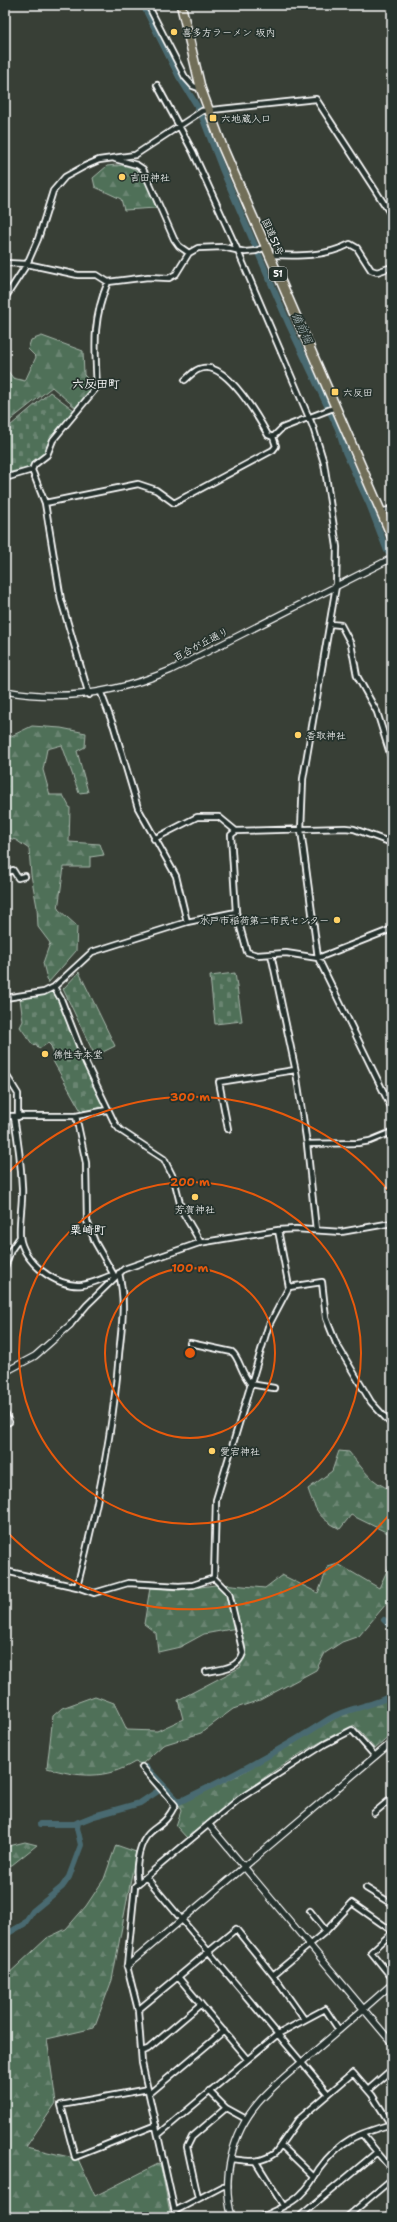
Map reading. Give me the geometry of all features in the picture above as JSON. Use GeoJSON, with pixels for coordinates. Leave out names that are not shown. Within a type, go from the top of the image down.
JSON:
{"type":"FeatureCollection","features":[{"type":"Feature","properties":{"kind":"highway","name":"国道51号"},"geometry":{"type":"LineString","coordinates":[[181,5],[201,89],[263,251],[331,409],[392,536]]}},
{"type":"Feature","properties":{"kind":"street"},"geometry":{"type":"LineString","coordinates":[[148,5],[185,77],[193,86],[201,89]]}},
{"type":"Feature","properties":{"kind":"street"},"geometry":{"type":"LineString","coordinates":[[157,85],[180,126],[237,249],[309,417],[318,442],[328,485],[336,547],[336,586],[331,624],[303,779],[301,830],[318,958],[392,1109]]}},
{"type":"Feature","properties":{"kind":"street"},"geometry":{"type":"LineString","coordinates":[[5,298],[27,264],[57,185],[65,177],[84,166],[113,158],[135,155],[202,111],[316,99],[392,216]]}},
{"type":"Feature","properties":{"kind":"street"},"geometry":{"type":"LineString","coordinates":[[113,158],[137,165],[143,169],[174,239],[179,246],[189,253]]}},
{"type":"Feature","properties":{"kind":"street"},"geometry":{"type":"LineString","coordinates":[[5,263],[27,264],[78,275],[97,275],[108,282],[148,276],[169,278],[176,274],[189,253],[198,248],[211,246],[237,249],[245,252],[263,251],[303,256],[331,252],[350,244],[357,248],[371,270],[377,272],[392,267]]}},
{"type":"Feature","properties":{"kind":"street"},"geometry":{"type":"LineString","coordinates":[[88,695],[61,600],[45,503],[32,470],[34,465],[47,455],[53,440],[97,387],[94,364],[95,330],[99,306],[108,282]]}},
{"type":"Feature","properties":{"kind":"street"},"geometry":{"type":"LineString","coordinates":[[45,503],[138,484],[156,490],[174,504],[273,450],[276,446],[273,437],[268,435],[249,404],[227,377],[207,367],[198,369],[185,380]]}},
{"type":"Feature","properties":{"kind":"street"},"geometry":{"type":"LineString","coordinates":[[273,437],[275,433],[282,428],[331,409]]}},
{"type":"Feature","properties":{"kind":"street"},"geometry":{"type":"LineString","coordinates":[[5,478],[32,470]]}},
{"type":"Feature","properties":{"kind":"street"},"geometry":{"type":"LineString","coordinates":[[381,512],[392,509]]}},
{"type":"Feature","properties":{"kind":"street","name":"百合が丘通り"},"geometry":{"type":"LineString","coordinates":[[5,691],[45,696],[88,695],[135,684],[171,670],[392,558]]}},
{"type":"Feature","properties":{"kind":"street"},"geometry":{"type":"LineString","coordinates":[[331,624],[341,625],[351,644],[358,676],[377,712],[391,752],[392,760]]}},
{"type":"Feature","properties":{"kind":"street"},"geometry":{"type":"LineString","coordinates":[[101,693],[114,727],[138,808],[176,876],[187,922]]}},
{"type":"Feature","properties":{"kind":"street"},"geometry":{"type":"LineString","coordinates":[[154,839],[197,817],[220,817],[236,831]]}},
{"type":"Feature","properties":{"kind":"street"},"geometry":{"type":"LineString","coordinates":[[391,930],[318,958],[286,953],[257,955],[247,952],[236,912],[231,835],[236,831],[354,829],[392,843]]}},
{"type":"Feature","properties":{"kind":"street"},"geometry":{"type":"LineString","coordinates":[[5,873],[13,870],[18,878],[25,876]]}},
{"type":"Feature","properties":{"kind":"street"},"geometry":{"type":"LineString","coordinates":[[5,998],[44,992],[54,987],[92,952],[187,922],[236,912]]}},
{"type":"Feature","properties":{"kind":"street"},"geometry":{"type":"LineString","coordinates":[[271,954],[295,1070],[307,1144],[316,1230]]}},
{"type":"Feature","properties":{"kind":"street"},"geometry":{"type":"LineString","coordinates":[[54,987],[61,999],[107,1110],[120,1130],[164,1159],[174,1179],[182,1210],[202,1243]]}},
{"type":"Feature","properties":{"kind":"street"},"geometry":{"type":"LineString","coordinates":[[228,1129],[219,1082],[295,1070]]}},
{"type":"Feature","properties":{"kind":"street"},"geometry":{"type":"LineString","coordinates":[[5,1073],[18,1094],[16,1117],[22,1188],[20,1237],[35,1264],[51,1278],[81,1286],[114,1276],[132,1266],[202,1243],[278,1230],[316,1230],[341,1232],[392,1223]]}},
{"type":"Feature","properties":{"kind":"street"},"geometry":{"type":"LineString","coordinates":[[5,1116],[76,1116],[107,1110]]}},
{"type":"Feature","properties":{"kind":"street"},"geometry":{"type":"LineString","coordinates":[[76,1116],[86,1163],[87,1221],[95,1242],[114,1276]]}},
{"type":"Feature","properties":{"kind":"street"},"geometry":{"type":"LineString","coordinates":[[307,1144],[370,1141],[392,1132]]}},
{"type":"Feature","properties":{"kind":"street"},"geometry":{"type":"LineString","coordinates":[[206,1672],[235,1665],[241,1659],[243,1653],[229,1593],[214,1578],[216,1500],[268,1327],[289,1286],[278,1230]]}},
{"type":"Feature","properties":{"kind":"street"},"geometry":{"type":"LineString","coordinates":[[5,1267],[11,1250],[20,1237]]}},
{"type":"Feature","properties":{"kind":"street"},"geometry":{"type":"LineString","coordinates":[[77,1587],[89,1540],[112,1430],[124,1318],[119,1273]]}},
{"type":"Feature","properties":{"kind":"street"},"geometry":{"type":"LineString","coordinates":[[5,1372],[35,1356],[70,1325],[87,1304],[114,1276]]}},
{"type":"Feature","properties":{"kind":"street"},"geometry":{"type":"LineString","coordinates":[[289,1286],[322,1282],[326,1318],[336,1343],[371,1402],[392,1425]]}},
{"type":"Feature","properties":{"kind":"street"},"geometry":{"type":"LineString","coordinates":[[190,1343],[232,1352],[236,1355],[243,1376],[250,1384],[274,1388]]}},
{"type":"Feature","properties":{"kind":"street"},"geometry":{"type":"LineString","coordinates":[[5,1413],[9,1422],[5,1424]]}},
{"type":"Feature","properties":{"kind":"street"},"geometry":{"type":"LineString","coordinates":[[5,1571],[98,1593],[128,1583],[178,1586],[197,1584],[214,1578]]}},
{"type":"Feature","properties":{"kind":"street"},"geometry":{"type":"LineString","coordinates":[[176,2217],[142,2063],[138,2010],[127,1966],[135,1886],[239,1799],[325,1744],[352,1730],[375,1756]]}},
{"type":"Feature","properties":{"kind":"street"},"geometry":{"type":"LineString","coordinates":[[127,1966],[392,1742]]}},
{"type":"Feature","properties":{"kind":"street"},"geometry":{"type":"LineString","coordinates":[[138,1883],[136,1876],[138,1859],[146,1836],[167,1819],[175,1805],[142,1767]]}},
{"type":"Feature","properties":{"kind":"street"},"geometry":{"type":"LineString","coordinates":[[374,1813],[392,1798]]}},
{"type":"Feature","properties":{"kind":"street"},"geometry":{"type":"LineString","coordinates":[[209,1825],[392,2043]]}},
{"type":"Feature","properties":{"kind":"street"},"geometry":{"type":"LineString","coordinates":[[146,1877],[328,2094]]}},
{"type":"Feature","properties":{"kind":"street"},"geometry":{"type":"LineString","coordinates":[[366,1888],[392,1904]]}},
{"type":"Feature","properties":{"kind":"street"},"geometry":{"type":"LineString","coordinates":[[274,1975],[326,1931],[352,1903],[392,1932],[371,1952],[392,1978]]}},
{"type":"Feature","properties":{"kind":"street"},"geometry":{"type":"LineString","coordinates":[[310,1911],[326,1931]]}},
{"type":"Feature","properties":{"kind":"street"},"geometry":{"type":"LineString","coordinates":[[138,2010],[236,1929],[274,1975],[304,2019]]}},
{"type":"Feature","properties":{"kind":"street"},"geometry":{"type":"LineString","coordinates":[[178,1977],[247,2059]]}},
{"type":"Feature","properties":{"kind":"street"},"geometry":{"type":"LineString","coordinates":[[232,2217],[228,2186],[231,2159],[235,2143],[246,2119],[267,2092],[392,1984]]}},
{"type":"Feature","properties":{"kind":"street"},"geometry":{"type":"LineString","coordinates":[[142,2051],[148,2049],[201,2004]]}},
{"type":"Feature","properties":{"kind":"street"},"geometry":{"type":"LineString","coordinates":[[158,2134],[278,2034],[304,2019],[325,2008],[339,2030]]}},
{"type":"Feature","properties":{"kind":"street"},"geometry":{"type":"LineString","coordinates":[[156,2125],[75,2157],[61,2105],[148,2092],[224,2031]]}},
{"type":"Feature","properties":{"kind":"street"},"geometry":{"type":"LineString","coordinates":[[368,2090],[392,2070]]}},
{"type":"Feature","properties":{"kind":"street"},"geometry":{"type":"LineString","coordinates":[[231,2159],[256,2162],[270,2157],[281,2145],[298,2120],[353,2073],[368,2090],[392,2124],[349,2139],[333,2151],[304,2192],[261,2217]]}},
{"type":"Feature","properties":{"kind":"street"},"geometry":{"type":"LineString","coordinates":[[209,2091],[226,2108],[246,2119]]}},
{"type":"Feature","properties":{"kind":"street"},"geometry":{"type":"LineString","coordinates":[[198,2198],[187,2147],[192,2138],[226,2108]]}},
{"type":"Feature","properties":{"kind":"street"},"geometry":{"type":"LineString","coordinates":[[362,2134],[392,2170]]}},
{"type":"Feature","properties":{"kind":"street"},"geometry":{"type":"LineString","coordinates":[[281,2145],[314,2177]]}},
{"type":"Feature","properties":{"kind":"street"},"geometry":{"type":"LineString","coordinates":[[299,2217],[377,2152]]}},
{"type":"Feature","properties":{"kind":"street"},"geometry":{"type":"LineString","coordinates":[[256,2162],[283,2205]]}},
{"type":"Feature","properties":{"kind":"street"},"geometry":{"type":"LineString","coordinates":[[347,2217],[392,2179]]}},
{"type":"Feature","properties":{"kind":"street"},"geometry":{"type":"LineString","coordinates":[[175,2211],[223,2186],[228,2186]]}},
{"type":"Feature","properties":{"kind":"green space"},"geometry":{"type":"Polygon","coordinates":[[[116,165],[134,169],[144,178],[156,208],[124,210],[121,199],[95,187],[93,178],[107,166],[116,165]]]}},
{"type":"Feature","properties":{"kind":"green space"},"geometry":{"type":"Polygon","coordinates":[[[42,336],[83,351],[84,375],[94,385],[77,409],[52,387],[8,422],[5,429],[5,367],[13,378],[25,381],[36,357],[28,349],[31,340],[42,336]]]}},
{"type":"Feature","properties":{"kind":"green space"},"geometry":{"type":"Polygon","coordinates":[[[50,392],[74,410],[50,440],[45,453],[30,468],[5,473],[5,438],[10,426],[50,392]]]}},
{"type":"Feature","properties":{"kind":"green space"},"geometry":{"type":"Polygon","coordinates":[[[32,726],[61,728],[86,733],[85,747],[77,751],[88,792],[79,793],[62,745],[47,749],[43,770],[50,795],[63,795],[70,808],[69,842],[100,844],[104,855],[90,857],[90,867],[64,867],[58,909],[77,926],[76,951],[48,983],[43,963],[50,943],[38,927],[37,907],[31,875],[29,849],[16,840],[5,837],[5,739],[32,726]]]}},
{"type":"Feature","properties":{"kind":"green space"},"geometry":{"type":"Polygon","coordinates":[[[79,972],[115,1046],[95,1056],[63,989],[79,972]]]}},
{"type":"Feature","properties":{"kind":"green space"},"geometry":{"type":"Polygon","coordinates":[[[235,973],[242,1021],[215,1024],[210,976],[235,973]]]}},
{"type":"Feature","properties":{"kind":"green space"},"geometry":{"type":"Polygon","coordinates":[[[53,992],[104,1108],[81,1111],[53,1061],[55,1057],[51,1046],[48,1043],[39,1049],[36,1044],[33,1045],[20,1027],[23,1021],[20,999],[53,992]]]}},
{"type":"Feature","properties":{"kind":"green space"},"geometry":{"type":"Polygon","coordinates":[[[339,1451],[349,1452],[372,1479],[384,1487],[392,1490],[392,1535],[351,1515],[340,1529],[319,1514],[308,1489],[332,1471],[339,1451]]]}},
{"type":"Feature","properties":{"kind":"green space"},"geometry":{"type":"Polygon","coordinates":[[[392,1560],[392,1597],[359,1636],[342,1642],[325,1653],[316,1670],[260,1700],[233,1709],[201,1733],[163,1745],[142,1764],[135,1762],[113,1772],[92,1775],[81,1775],[47,1768],[53,1716],[62,1708],[95,1696],[114,1703],[127,1730],[157,1731],[183,1719],[178,1700],[241,1667],[237,1628],[204,1634],[180,1647],[158,1652],[156,1633],[144,1624],[150,1588],[179,1590],[222,1584],[265,1588],[282,1575],[318,1593],[328,1567],[338,1564],[379,1588],[392,1560]]]}},
{"type":"Feature","properties":{"kind":"green space"},"geometry":{"type":"Polygon","coordinates":[[[392,1697],[392,1734],[375,1749],[354,1725],[309,1748],[267,1776],[226,1806],[187,1838],[176,1826],[181,1811],[179,1804],[238,1775],[337,1717],[392,1697]]]}},
{"type":"Feature","properties":{"kind":"green space"},"geometry":{"type":"Polygon","coordinates":[[[25,1842],[37,1845],[12,1865],[5,1866],[5,1847],[25,1842]]]}},
{"type":"Feature","properties":{"kind":"green space"},"geometry":{"type":"Polygon","coordinates":[[[116,1845],[136,1852],[112,1980],[94,2028],[47,2039],[56,2103],[26,2147],[78,2159],[95,2196],[160,2163],[171,2217],[5,2217],[5,1977],[47,1938],[66,1929],[86,1906],[104,1879],[116,1845]]]}},
{"type":"Feature","properties":{"kind":"waterway","name":"備前堀"},"geometry":{"type":"LineString","coordinates":[[143,5],[179,77],[199,109]]}},
{"type":"Feature","properties":{"kind":"waterway","name":"備前堀"},"geometry":{"type":"LineString","coordinates":[[201,114],[222,169],[289,325],[338,429],[345,452],[369,504],[387,551]]}},
{"type":"Feature","properties":{"kind":"waterway"},"geometry":{"type":"LineString","coordinates":[[384,1620],[392,1628]]}},
{"type":"Feature","properties":{"kind":"waterway"},"geometry":{"type":"LineString","coordinates":[[146,1767],[179,1802],[256,1763],[336,1715],[377,1702],[392,1695]]}},
{"type":"Feature","properties":{"kind":"waterway"},"geometry":{"type":"LineString","coordinates":[[40,1824],[74,1824],[94,1816],[140,1803],[158,1791]]}},
{"type":"Feature","properties":{"kind":"waterway"},"geometry":{"type":"LineString","coordinates":[[5,1935],[24,1924],[33,1911],[62,1887],[69,1877],[81,1845],[77,1828],[78,1822]]}},
{"type":"Feature","properties":{"kind":"place","name":"喜多方ラーメン 坂内"},"geometry":{"type":"Point","coordinates":[174,32]}},
{"type":"Feature","properties":{"kind":"place","name":"六地蔵入口"},"geometry":{"type":"Point","coordinates":[213,118]}},
{"type":"Feature","properties":{"kind":"place","name":"吉田神社"},"geometry":{"type":"Point","coordinates":[122,177]}},
{"type":"Feature","properties":{"kind":"place","name":"六反田"},"geometry":{"type":"Point","coordinates":[335,392]}},
{"type":"Feature","properties":{"kind":"place","name":"香取神社"},"geometry":{"type":"Point","coordinates":[298,735]}},
{"type":"Feature","properties":{"kind":"place","name":"水戸市稲荷第二市民センター"},"geometry":{"type":"Point","coordinates":[337,920]}},
{"type":"Feature","properties":{"kind":"place","name":"佛性寺本堂"},"geometry":{"type":"Point","coordinates":[45,1054]}},
{"type":"Feature","properties":{"kind":"place","name":"芳賀神社"},"geometry":{"type":"Point","coordinates":[195,1197]}},
{"type":"Feature","properties":{"kind":"place","name":"愛宕神社"},"geometry":{"type":"Point","coordinates":[212,1451]}},
{"type":"Feature","properties":{"kind":"district","name":"六反田町"},"geometry":{"type":"Point","coordinates":[96,384]}},
{"type":"Feature","properties":{"kind":"district","name":"栗崎町"},"geometry":{"type":"Point","coordinates":[88,1230]}}]}
